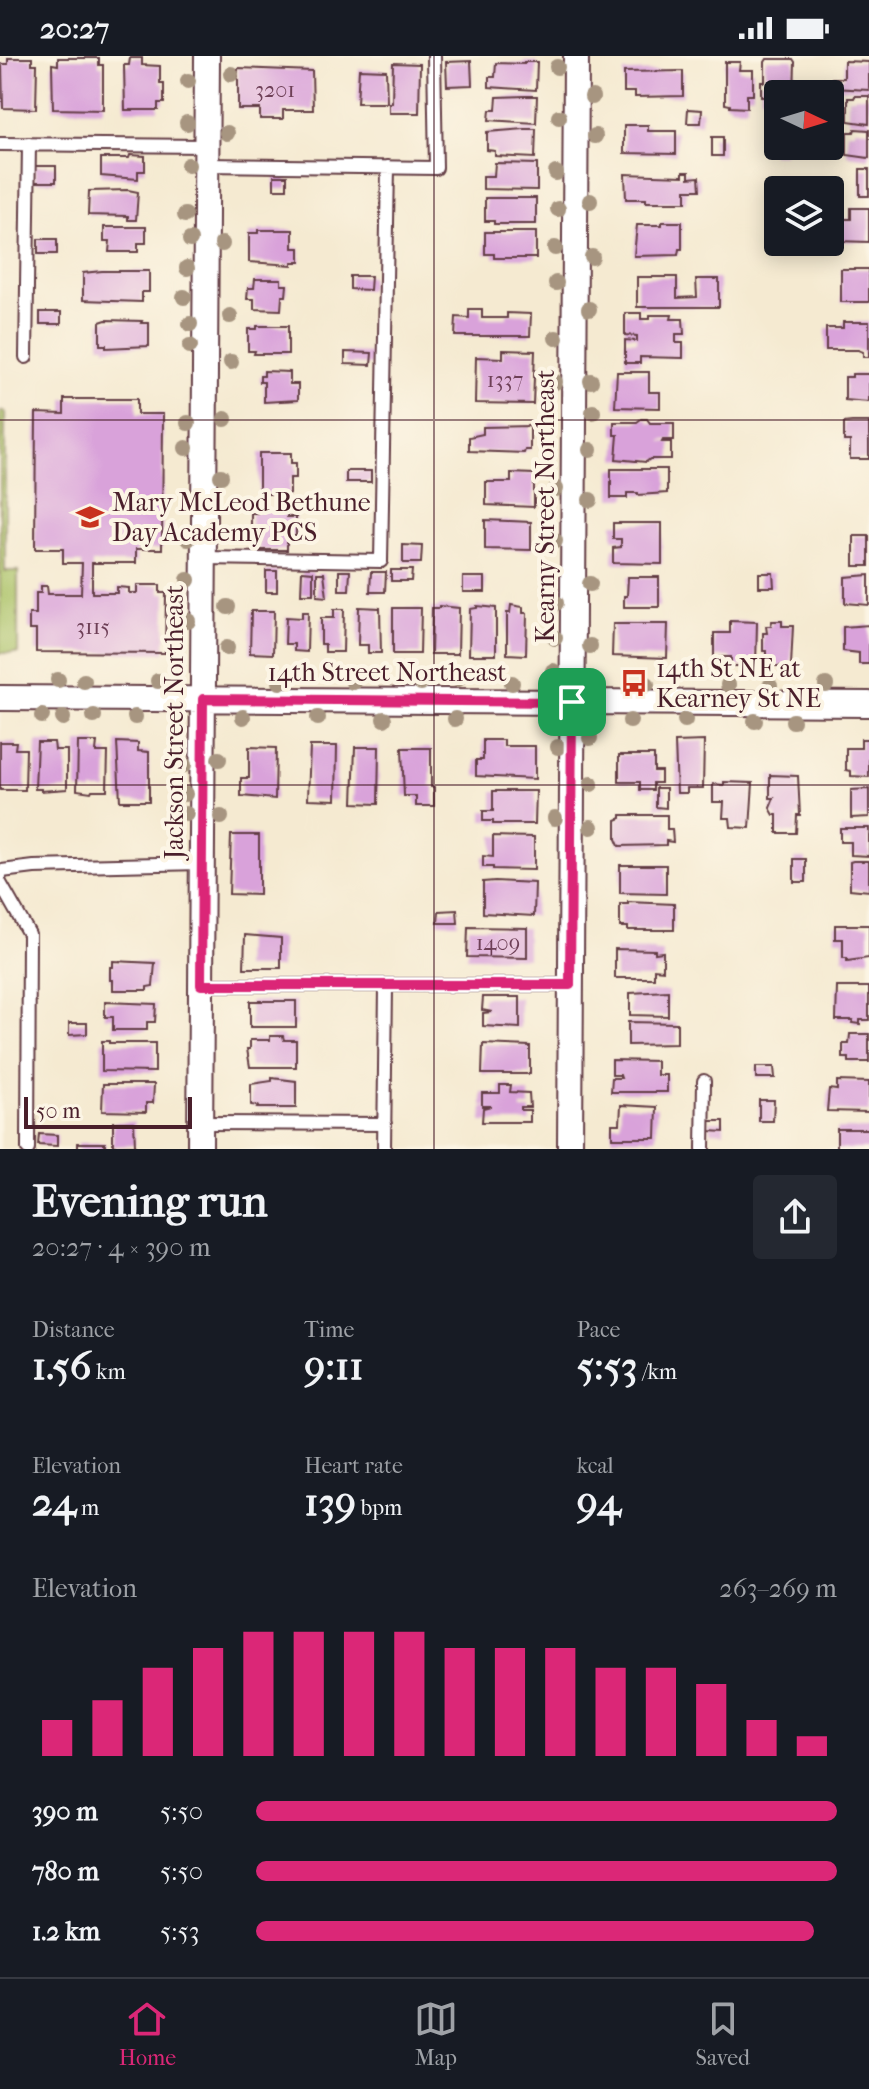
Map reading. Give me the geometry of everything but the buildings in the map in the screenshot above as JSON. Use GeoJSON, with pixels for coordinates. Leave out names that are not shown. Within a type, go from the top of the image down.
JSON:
{"type":"FeatureCollection","features":[{"type":"Feature","properties":{"kind":"street","name":"Jackson Street Northeast"},"geometry":{"type":"LineString","coordinates":[[200,1149],[207,56]]}},
{"type":"Feature","properties":{"kind":"street","name":"Kearny Street Northeast"},"geometry":{"type":"LineString","coordinates":[[570,1149],[576,56]]}},
{"type":"Feature","properties":{"kind":"street","name":"14th Street Northeast"},"geometry":{"type":"LineString","coordinates":[[0,698],[869,704]]}},
{"type":"Feature","properties":{"kind":"lane"},"geometry":{"type":"LineString","coordinates":[[0,144],[436,168],[434,56]]}},
{"type":"Feature","properties":{"kind":"lane"},"geometry":{"type":"LineString","coordinates":[[26,357],[29,144]]}},
{"type":"Feature","properties":{"kind":"lane"},"geometry":{"type":"LineString","coordinates":[[204,558],[381,561],[388,167]]}},
{"type":"Feature","properties":{"kind":"lane"},"geometry":{"type":"LineString","coordinates":[[0,876],[2,871],[34,867],[201,863]]}},
{"type":"Feature","properties":{"kind":"lane"},"geometry":{"type":"LineString","coordinates":[[0,883],[29,934],[28,1149]]}},
{"type":"Feature","properties":{"kind":"lane"},"geometry":{"type":"LineString","coordinates":[[201,985],[570,985]]}},
{"type":"Feature","properties":{"kind":"lane"},"geometry":{"type":"LineString","coordinates":[[384,1149],[386,987]]}},
{"type":"Feature","properties":{"kind":"lane"},"geometry":{"type":"LineString","coordinates":[[703,1149],[704,1081]]}},
{"type":"Feature","properties":{"kind":"lane"},"geometry":{"type":"LineString","coordinates":[[200,1123],[385,1124]]}},
{"type":"Feature","properties":{"kind":"green space"},"geometry":{"type":"Polygon","coordinates":[[[0,412],[5,412],[5,571],[18,571],[18,653],[0,653],[0,412]]]}},
{"type":"Feature","properties":{"kind":"place","name":"Mary McLeod Bethune Day Academy PCS"},"geometry":{"type":"Point","coordinates":[90,517]}},
{"type":"Feature","properties":{"kind":"place","name":"14th St NE at Kearney St NE"},"geometry":{"type":"Point","coordinates":[634,683]}},
{"type":"Feature","properties":{"kind":"route"},"geometry":{"type":"LineString","coordinates":[[203,699],[572,702],[570,985],[201,985],[203,699]]}}]}
